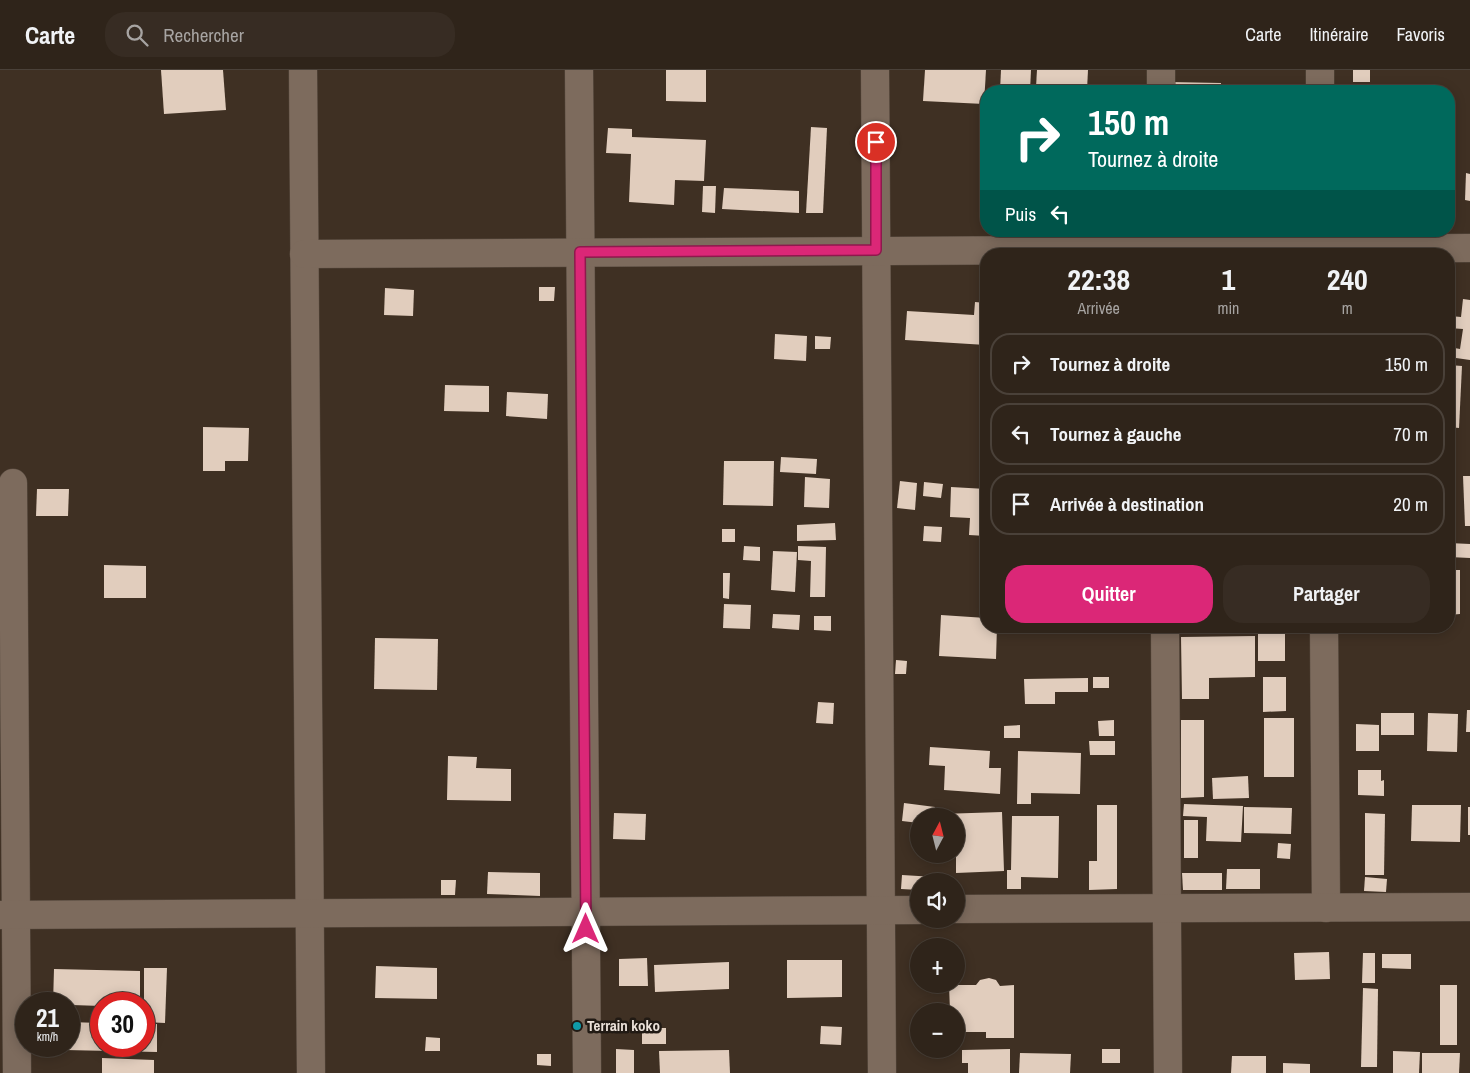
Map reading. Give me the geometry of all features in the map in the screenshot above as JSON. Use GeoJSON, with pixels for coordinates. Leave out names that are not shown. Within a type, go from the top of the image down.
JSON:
{"type":"FeatureCollection","features":[{"type":"Feature","properties":{"kind":"street"},"geometry":{"type":"LineString","coordinates":[[303,70],[310,1073]]}},
{"type":"Feature","properties":{"kind":"street"},"geometry":{"type":"LineString","coordinates":[[579,70],[587,1073]]}},
{"type":"Feature","properties":{"kind":"street"},"geometry":{"type":"LineString","coordinates":[[875,70],[882,1073]]}},
{"type":"Feature","properties":{"kind":"street"},"geometry":{"type":"LineString","coordinates":[[1161,70],[1161,85]]}},
{"type":"Feature","properties":{"kind":"street"},"geometry":{"type":"LineString","coordinates":[[1320,70],[1320,85]]}},
{"type":"Feature","properties":{"kind":"street"},"geometry":{"type":"LineString","coordinates":[[990,248],[1321,244],[1470,248]]}},
{"type":"Feature","properties":{"kind":"street"},"geometry":{"type":"LineString","coordinates":[[304,254],[980,248]]}},
{"type":"Feature","properties":{"kind":"street"},"geometry":{"type":"LineString","coordinates":[[13,484],[8,915],[17,1073]]}},
{"type":"Feature","properties":{"kind":"street"},"geometry":{"type":"LineString","coordinates":[[1165,633],[1168,1073]]}},
{"type":"Feature","properties":{"kind":"street"},"geometry":{"type":"LineString","coordinates":[[1324,633],[1326,908]]}},
{"type":"Feature","properties":{"kind":"street"},"geometry":{"type":"LineString","coordinates":[[965,910],[1470,907]]}},
{"type":"Feature","properties":{"kind":"street"},"geometry":{"type":"LineString","coordinates":[[8,915],[910,910]]}},
{"type":"Feature","properties":{"kind":"building"},"geometry":{"type":"Polygon","coordinates":[[[161,70],[223,70],[226,110],[164,114],[161,70]]]}},
{"type":"Feature","properties":{"kind":"building"},"geometry":{"type":"Polygon","coordinates":[[[666,70],[706,70],[706,102],[666,101],[666,70]]]}},
{"type":"Feature","properties":{"kind":"building"},"geometry":{"type":"Polygon","coordinates":[[[925,70],[986,70],[985,85],[980,85],[980,104],[923,101],[925,70]]]}},
{"type":"Feature","properties":{"kind":"building"},"geometry":{"type":"Polygon","coordinates":[[[1001,70],[1031,70],[1030,85],[1000,85],[1001,70]]]}},
{"type":"Feature","properties":{"kind":"building"},"geometry":{"type":"Polygon","coordinates":[[[1037,70],[1088,70],[1087,85],[1036,85],[1037,70]]]}},
{"type":"Feature","properties":{"kind":"building"},"geometry":{"type":"Polygon","coordinates":[[[1353,70],[1370,70],[1370,82],[1353,82],[1353,70]]]}},
{"type":"Feature","properties":{"kind":"building"},"geometry":{"type":"Polygon","coordinates":[[[1170,82],[1221,83],[1221,85],[1170,85],[1170,82]]]}},
{"type":"Feature","properties":{"kind":"building"},"geometry":{"type":"Polygon","coordinates":[[[811,127],[827,128],[823,213],[806,213],[811,127]]]}},
{"type":"Feature","properties":{"kind":"building"},"geometry":{"type":"Polygon","coordinates":[[[608,128],[632,129],[632,137],[706,140],[704,181],[675,180],[674,205],[629,202],[631,154],[606,153],[608,128]]]}},
{"type":"Feature","properties":{"kind":"building"},"geometry":{"type":"Polygon","coordinates":[[[1466,173],[1470,174],[1470,201],[1465,200],[1466,173]]]}},
{"type":"Feature","properties":{"kind":"building"},"geometry":{"type":"Polygon","coordinates":[[[703,186],[716,186],[715,213],[702,212],[703,186]]]}},
{"type":"Feature","properties":{"kind":"building"},"geometry":{"type":"Polygon","coordinates":[[[724,188],[799,191],[799,213],[722,209],[724,188]]]}},
{"type":"Feature","properties":{"kind":"building"},"geometry":{"type":"Polygon","coordinates":[[[539,287],[555,287],[554,301],[539,301],[539,287]]]}},
{"type":"Feature","properties":{"kind":"building"},"geometry":{"type":"Polygon","coordinates":[[[385,288],[414,290],[413,316],[384,315],[385,288]]]}},
{"type":"Feature","properties":{"kind":"building"},"geometry":{"type":"Polygon","coordinates":[[[1463,299],[1470,300],[1470,360],[1455,358],[1455,348],[1460,349],[1463,329],[1455,328],[1455,316],[1461,317],[1463,299]]]}},
{"type":"Feature","properties":{"kind":"building"},"geometry":{"type":"Polygon","coordinates":[[[975,302],[980,302],[980,345],[905,340],[907,311],[974,315],[975,302]]]}},
{"type":"Feature","properties":{"kind":"building"},"geometry":{"type":"Polygon","coordinates":[[[775,334],[807,336],[806,361],[774,359],[775,334]]]}},
{"type":"Feature","properties":{"kind":"building"},"geometry":{"type":"Polygon","coordinates":[[[815,336],[831,337],[830,349],[815,349],[815,336]]]}},
{"type":"Feature","properties":{"kind":"building"},"geometry":{"type":"Polygon","coordinates":[[[1455,365],[1462,366],[1459,428],[1455,428],[1455,365]]]}},
{"type":"Feature","properties":{"kind":"building"},"geometry":{"type":"Polygon","coordinates":[[[445,385],[489,386],[489,412],[444,411],[445,385]]]}},
{"type":"Feature","properties":{"kind":"building"},"geometry":{"type":"Polygon","coordinates":[[[507,392],[548,394],[547,419],[506,416],[507,392]]]}},
{"type":"Feature","properties":{"kind":"building"},"geometry":{"type":"Polygon","coordinates":[[[203,427],[249,428],[248,461],[225,461],[225,471],[203,471],[203,427]]]}},
{"type":"Feature","properties":{"kind":"building"},"geometry":{"type":"Polygon","coordinates":[[[781,457],[817,459],[816,474],[780,472],[781,457]]]}},
{"type":"Feature","properties":{"kind":"building"},"geometry":{"type":"Polygon","coordinates":[[[724,461],[774,461],[773,506],[723,505],[724,461]]]}},
{"type":"Feature","properties":{"kind":"building"},"geometry":{"type":"Polygon","coordinates":[[[1463,476],[1470,476],[1470,526],[1465,526],[1463,476]]]}},
{"type":"Feature","properties":{"kind":"building"},"geometry":{"type":"Polygon","coordinates":[[[805,477],[830,479],[829,508],[804,507],[805,477]]]}},
{"type":"Feature","properties":{"kind":"building"},"geometry":{"type":"Polygon","coordinates":[[[900,481],[917,483],[915,510],[897,508],[900,481]]]}},
{"type":"Feature","properties":{"kind":"building"},"geometry":{"type":"Polygon","coordinates":[[[924,482],[943,484],[941,498],[923,496],[924,482]]]}},
{"type":"Feature","properties":{"kind":"building"},"geometry":{"type":"Polygon","coordinates":[[[951,487],[980,489],[980,536],[969,535],[970,518],[950,517],[951,487]]]}},
{"type":"Feature","properties":{"kind":"building"},"geometry":{"type":"Polygon","coordinates":[[[37,489],[69,489],[68,516],[36,516],[37,489]]]}},
{"type":"Feature","properties":{"kind":"building"},"geometry":{"type":"Polygon","coordinates":[[[835,523],[836,540],[797,541],[797,525],[835,523]]]}},
{"type":"Feature","properties":{"kind":"building"},"geometry":{"type":"Polygon","coordinates":[[[924,526],[942,527],[941,542],[923,541],[924,526]]]}},
{"type":"Feature","properties":{"kind":"building"},"geometry":{"type":"Polygon","coordinates":[[[722,529],[735,529],[735,542],[722,542],[722,529]]]}},
{"type":"Feature","properties":{"kind":"building"},"geometry":{"type":"Polygon","coordinates":[[[1455,543],[1470,544],[1470,558],[1455,557],[1455,543]]]}},
{"type":"Feature","properties":{"kind":"building"},"geometry":{"type":"Polygon","coordinates":[[[744,546],[760,547],[760,561],[743,560],[744,546]]]}},
{"type":"Feature","properties":{"kind":"building"},"geometry":{"type":"Polygon","coordinates":[[[798,546],[826,547],[825,597],[810,597],[811,561],[798,560],[798,546]]]}},
{"type":"Feature","properties":{"kind":"building"},"geometry":{"type":"Polygon","coordinates":[[[773,551],[797,552],[795,592],[771,590],[773,551]]]}},
{"type":"Feature","properties":{"kind":"building"},"geometry":{"type":"Polygon","coordinates":[[[104,565],[146,566],[146,598],[104,598],[104,565]]]}},
{"type":"Feature","properties":{"kind":"building"},"geometry":{"type":"Polygon","coordinates":[[[1455,570],[1460,570],[1460,614],[1455,614],[1455,570]]]}},
{"type":"Feature","properties":{"kind":"building"},"geometry":{"type":"Polygon","coordinates":[[[723,573],[730,573],[729,599],[723,598],[723,573]]]}},
{"type":"Feature","properties":{"kind":"building"},"geometry":{"type":"Polygon","coordinates":[[[724,604],[751,605],[750,629],[723,628],[724,604]]]}},
{"type":"Feature","properties":{"kind":"building"},"geometry":{"type":"Polygon","coordinates":[[[773,614],[800,615],[799,630],[772,628],[773,614]]]}},
{"type":"Feature","properties":{"kind":"building"},"geometry":{"type":"Polygon","coordinates":[[[941,615],[980,618],[980,633],[997,633],[996,659],[939,656],[941,615]]]}},
{"type":"Feature","properties":{"kind":"building"},"geometry":{"type":"Polygon","coordinates":[[[814,616],[831,616],[831,631],[814,630],[814,616]]]}},
{"type":"Feature","properties":{"kind":"building"},"geometry":{"type":"Polygon","coordinates":[[[1258,633],[1285,633],[1285,661],[1258,661],[1258,633]]]}},
{"type":"Feature","properties":{"kind":"building"},"geometry":{"type":"Polygon","coordinates":[[[1255,636],[1255,677],[1209,678],[1209,699],[1182,699],[1181,637],[1255,636]]]}},
{"type":"Feature","properties":{"kind":"building"},"geometry":{"type":"Polygon","coordinates":[[[375,638],[438,639],[437,690],[374,689],[375,638]]]}},
{"type":"Feature","properties":{"kind":"building"},"geometry":{"type":"Polygon","coordinates":[[[896,660],[907,661],[906,674],[895,674],[896,660]]]}},
{"type":"Feature","properties":{"kind":"building"},"geometry":{"type":"Polygon","coordinates":[[[1093,677],[1109,677],[1109,688],[1093,688],[1093,677]]]}},
{"type":"Feature","properties":{"kind":"building"},"geometry":{"type":"Polygon","coordinates":[[[1263,677],[1286,677],[1286,711],[1263,712],[1263,677]]]}},
{"type":"Feature","properties":{"kind":"building"},"geometry":{"type":"Polygon","coordinates":[[[1088,678],[1088,692],[1055,692],[1055,704],[1025,704],[1024,679],[1088,678]]]}},
{"type":"Feature","properties":{"kind":"building"},"geometry":{"type":"Polygon","coordinates":[[[818,702],[834,703],[833,724],[816,723],[818,702]]]}},
{"type":"Feature","properties":{"kind":"building"},"geometry":{"type":"Polygon","coordinates":[[[1467,710],[1470,710],[1470,732],[1466,732],[1467,710]]]}},
{"type":"Feature","properties":{"kind":"building"},"geometry":{"type":"Polygon","coordinates":[[[1381,713],[1414,713],[1414,735],[1381,735],[1381,713]]]}},
{"type":"Feature","properties":{"kind":"building"},"geometry":{"type":"Polygon","coordinates":[[[1428,713],[1458,714],[1457,752],[1427,751],[1428,713]]]}},
{"type":"Feature","properties":{"kind":"building"},"geometry":{"type":"Polygon","coordinates":[[[1264,718],[1294,718],[1294,777],[1264,777],[1264,718]]]}},
{"type":"Feature","properties":{"kind":"building"},"geometry":{"type":"Polygon","coordinates":[[[1114,720],[1114,736],[1099,736],[1098,721],[1114,720]]]}},
{"type":"Feature","properties":{"kind":"building"},"geometry":{"type":"Polygon","coordinates":[[[1181,720],[1204,720],[1204,797],[1181,798],[1181,720]]]}},
{"type":"Feature","properties":{"kind":"building"},"geometry":{"type":"Polygon","coordinates":[[[1356,724],[1379,725],[1379,751],[1356,751],[1356,724]]]}},
{"type":"Feature","properties":{"kind":"building"},"geometry":{"type":"Polygon","coordinates":[[[1020,725],[1020,738],[1004,738],[1004,726],[1020,725]]]}},
{"type":"Feature","properties":{"kind":"building"},"geometry":{"type":"Polygon","coordinates":[[[1089,741],[1115,741],[1115,755],[1090,755],[1089,741]]]}},
{"type":"Feature","properties":{"kind":"building"},"geometry":{"type":"Polygon","coordinates":[[[930,747],[990,751],[989,768],[1001,768],[1000,794],[944,790],[945,766],[929,765],[930,747]]]}},
{"type":"Feature","properties":{"kind":"building"},"geometry":{"type":"Polygon","coordinates":[[[1018,751],[1081,753],[1080,794],[1031,793],[1031,804],[1017,804],[1018,751]]]}},
{"type":"Feature","properties":{"kind":"building"},"geometry":{"type":"Polygon","coordinates":[[[448,756],[477,757],[476,768],[511,769],[511,801],[447,800],[448,756]]]}},
{"type":"Feature","properties":{"kind":"building"},"geometry":{"type":"Polygon","coordinates":[[[1358,770],[1381,770],[1381,781],[1384,780],[1384,796],[1358,795],[1358,770]]]}},
{"type":"Feature","properties":{"kind":"building"},"geometry":{"type":"Polygon","coordinates":[[[1248,776],[1249,798],[1213,799],[1212,778],[1248,776]]]}},
{"type":"Feature","properties":{"kind":"building"},"geometry":{"type":"Polygon","coordinates":[[[904,803],[935,807],[910,808],[910,822],[902,821],[904,803]]]}},
{"type":"Feature","properties":{"kind":"building"},"geometry":{"type":"Polygon","coordinates":[[[1184,804],[1243,806],[1241,842],[1206,841],[1207,817],[1183,816],[1184,804]]]}},
{"type":"Feature","properties":{"kind":"building"},"geometry":{"type":"Polygon","coordinates":[[[1097,805],[1117,805],[1117,889],[1089,890],[1089,861],[1097,861],[1097,805]]]}},
{"type":"Feature","properties":{"kind":"building"},"geometry":{"type":"Polygon","coordinates":[[[1412,805],[1461,805],[1460,842],[1411,841],[1412,805]]]}},
{"type":"Feature","properties":{"kind":"building"},"geometry":{"type":"Polygon","coordinates":[[[1244,807],[1292,808],[1291,834],[1244,833],[1244,807]]]}},
{"type":"Feature","properties":{"kind":"building"},"geometry":{"type":"Polygon","coordinates":[[[1468,807],[1470,807],[1470,835],[1468,835],[1468,807]]]}},
{"type":"Feature","properties":{"kind":"building"},"geometry":{"type":"Polygon","coordinates":[[[1002,812],[1004,871],[956,873],[956,863],[965,863],[965,813],[1002,812]]]}},
{"type":"Feature","properties":{"kind":"building"},"geometry":{"type":"Polygon","coordinates":[[[614,813],[646,814],[645,840],[613,839],[614,813]]]}},
{"type":"Feature","properties":{"kind":"building"},"geometry":{"type":"Polygon","coordinates":[[[1365,813],[1385,814],[1384,875],[1365,875],[1365,813]]]}},
{"type":"Feature","properties":{"kind":"building"},"geometry":{"type":"Polygon","coordinates":[[[1012,816],[1059,816],[1058,878],[1021,877],[1021,889],[1007,889],[1007,870],[1011,870],[1012,816]]]}},
{"type":"Feature","properties":{"kind":"building"},"geometry":{"type":"Polygon","coordinates":[[[1184,820],[1198,820],[1198,858],[1184,858],[1184,820]]]}},
{"type":"Feature","properties":{"kind":"building"},"geometry":{"type":"Polygon","coordinates":[[[1278,843],[1291,844],[1290,859],[1277,858],[1278,843]]]}},
{"type":"Feature","properties":{"kind":"building"},"geometry":{"type":"Polygon","coordinates":[[[1227,869],[1260,869],[1260,889],[1226,889],[1227,869]]]}},
{"type":"Feature","properties":{"kind":"building"},"geometry":{"type":"Polygon","coordinates":[[[488,872],[540,873],[540,896],[487,894],[488,872]]]}},
{"type":"Feature","properties":{"kind":"building"},"geometry":{"type":"Polygon","coordinates":[[[1182,873],[1222,873],[1222,890],[1183,890],[1182,873]]]}},
{"type":"Feature","properties":{"kind":"building"},"geometry":{"type":"Polygon","coordinates":[[[902,875],[910,875],[910,890],[901,889],[902,875]]]}},
{"type":"Feature","properties":{"kind":"building"},"geometry":{"type":"Polygon","coordinates":[[[1365,877],[1387,879],[1386,892],[1364,891],[1365,877]]]}},
{"type":"Feature","properties":{"kind":"building"},"geometry":{"type":"Polygon","coordinates":[[[441,880],[456,880],[455,895],[441,895],[441,880]]]}},
{"type":"Feature","properties":{"kind":"building"},"geometry":{"type":"Polygon","coordinates":[[[1329,952],[1330,979],[1295,980],[1294,953],[1329,952]]]}},
{"type":"Feature","properties":{"kind":"building"},"geometry":{"type":"Polygon","coordinates":[[[1363,953],[1375,953],[1375,983],[1362,983],[1363,953]]]}},
{"type":"Feature","properties":{"kind":"building"},"geometry":{"type":"Polygon","coordinates":[[[1382,954],[1411,954],[1411,969],[1382,968],[1382,954]]]}},
{"type":"Feature","properties":{"kind":"building"},"geometry":{"type":"Polygon","coordinates":[[[647,958],[648,986],[619,986],[619,959],[647,958]]]}},
{"type":"Feature","properties":{"kind":"building"},"geometry":{"type":"Polygon","coordinates":[[[787,960],[842,960],[842,997],[787,998],[787,960]]]}},
{"type":"Feature","properties":{"kind":"building"},"geometry":{"type":"Polygon","coordinates":[[[729,962],[729,989],[655,992],[654,965],[729,962]]]}},
{"type":"Feature","properties":{"kind":"building"},"geometry":{"type":"Polygon","coordinates":[[[376,966],[437,968],[437,999],[375,998],[376,966]]]}},
{"type":"Feature","properties":{"kind":"building"},"geometry":{"type":"Polygon","coordinates":[[[144,968],[167,968],[165,1023],[155,1023],[155,992],[144,992],[144,968]]]}},
{"type":"Feature","properties":{"kind":"building"},"geometry":{"type":"Polygon","coordinates":[[[54,969],[140,971],[140,992],[90,992],[90,1006],[80,1005],[80,992],[53,992],[54,969]]]}},
{"type":"Feature","properties":{"kind":"building"},"geometry":{"type":"Polygon","coordinates":[[[989,978],[996,980],[1000,986],[1014,985],[1014,1038],[986,1038],[986,1032],[965,1032],[965,1003],[950,1003],[949,993],[965,993],[965,985],[976,985],[980,980],[989,978]]]}},
{"type":"Feature","properties":{"kind":"building"},"geometry":{"type":"Polygon","coordinates":[[[1440,985],[1457,985],[1457,1045],[1440,1045],[1440,985]]]}},
{"type":"Feature","properties":{"kind":"building"},"geometry":{"type":"Polygon","coordinates":[[[1363,988],[1378,989],[1377,1067],[1361,1067],[1363,988]]]}},
{"type":"Feature","properties":{"kind":"building"},"geometry":{"type":"Polygon","coordinates":[[[80,1022],[90,1023],[90,1051],[80,1050],[80,1022]]]}},
{"type":"Feature","properties":{"kind":"building"},"geometry":{"type":"Polygon","coordinates":[[[155,1024],[157,1024],[157,1052],[155,1052],[155,1024]]]}},
{"type":"Feature","properties":{"kind":"building"},"geometry":{"type":"Polygon","coordinates":[[[821,1026],[842,1027],[841,1045],[820,1044],[821,1026]]]}},
{"type":"Feature","properties":{"kind":"building"},"geometry":{"type":"Polygon","coordinates":[[[642,1028],[666,1028],[666,1044],[642,1044],[642,1028]]]}},
{"type":"Feature","properties":{"kind":"building"},"geometry":{"type":"Polygon","coordinates":[[[426,1037],[440,1038],[440,1051],[425,1051],[426,1037]]]}},
{"type":"Feature","properties":{"kind":"building"},"geometry":{"type":"Polygon","coordinates":[[[616,1049],[634,1050],[634,1073],[616,1073],[616,1049]]]}},
{"type":"Feature","properties":{"kind":"building"},"geometry":{"type":"Polygon","coordinates":[[[1010,1049],[1010,1073],[968,1073],[968,1063],[962,1063],[962,1058],[965,1058],[965,1050],[1010,1049]]]}},
{"type":"Feature","properties":{"kind":"building"},"geometry":{"type":"Polygon","coordinates":[[[1102,1049],[1120,1049],[1120,1063],[1102,1063],[1102,1049]]]}},
{"type":"Feature","properties":{"kind":"building"},"geometry":{"type":"Polygon","coordinates":[[[729,1050],[730,1073],[660,1073],[659,1051],[729,1050]]]}},
{"type":"Feature","properties":{"kind":"building"},"geometry":{"type":"Polygon","coordinates":[[[1393,1051],[1420,1052],[1419,1073],[1393,1073],[1393,1051]]]}},
{"type":"Feature","properties":{"kind":"building"},"geometry":{"type":"Polygon","coordinates":[[[1020,1053],[1071,1054],[1070,1073],[1019,1073],[1020,1053]]]}},
{"type":"Feature","properties":{"kind":"building"},"geometry":{"type":"Polygon","coordinates":[[[1422,1053],[1460,1053],[1459,1073],[1422,1073],[1422,1053]]]}},
{"type":"Feature","properties":{"kind":"building"},"geometry":{"type":"Polygon","coordinates":[[[537,1054],[551,1054],[551,1066],[537,1065],[537,1054]]]}},
{"type":"Feature","properties":{"kind":"building"},"geometry":{"type":"Polygon","coordinates":[[[1232,1056],[1266,1056],[1266,1073],[1231,1073],[1232,1056]]]}},
{"type":"Feature","properties":{"kind":"building"},"geometry":{"type":"Polygon","coordinates":[[[102,1058],[154,1060],[154,1073],[102,1073],[102,1058]]]}},
{"type":"Feature","properties":{"kind":"building"},"geometry":{"type":"Polygon","coordinates":[[[1283,1063],[1310,1064],[1310,1073],[1283,1073],[1283,1063]]]}},
{"type":"Feature","properties":{"kind":"place","name":"Terrain koko"},"geometry":{"type":"Point","coordinates":[577,1026]}},
{"type":"Feature","properties":{"kind":"route"},"geometry":{"type":"LineString","coordinates":[[586,929],[580,252],[876,250],[876,142]]}}]}
